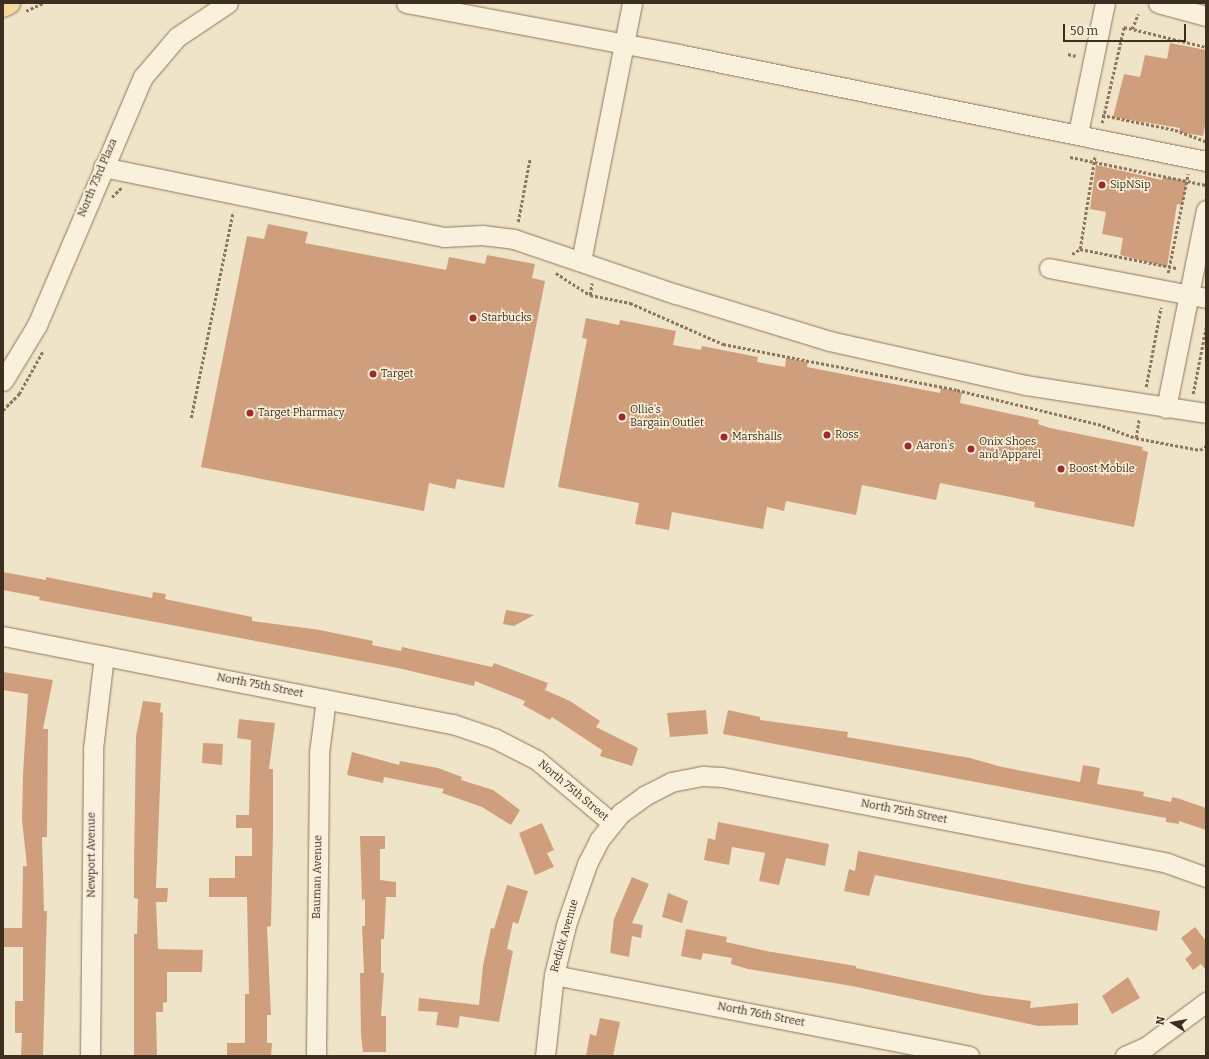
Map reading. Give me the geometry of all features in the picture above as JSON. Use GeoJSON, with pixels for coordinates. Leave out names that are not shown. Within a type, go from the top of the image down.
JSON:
{"type":"FeatureCollection","features":[{"type":"Feature","properties":{"kind":"main road"},"geometry":{"type":"LineString","coordinates":[[3,6],[9,3]]}},
{"type":"Feature","properties":{"kind":"street","name":"North 73rd Plaza"},"geometry":{"type":"LineString","coordinates":[[3,381],[37,324],[131,101],[153,62],[186,30],[228,3]]}},
{"type":"Feature","properties":{"kind":"street"},"geometry":{"type":"LineString","coordinates":[[406,3],[624,44],[1078,134],[1206,161]]}},
{"type":"Feature","properties":{"kind":"street"},"geometry":{"type":"LineString","coordinates":[[581,261],[632,3]]}},
{"type":"Feature","properties":{"kind":"street"},"geometry":{"type":"LineString","coordinates":[[1078,134],[1105,3]]}},
{"type":"Feature","properties":{"kind":"street"},"geometry":{"type":"LineString","coordinates":[[1158,3],[1206,16]]}},
{"type":"Feature","properties":{"kind":"street"},"geometry":{"type":"LineString","coordinates":[[103,167],[444,237],[482,235],[514,239],[676,294],[830,341],[980,376],[1166,408],[1206,413]]}},
{"type":"Feature","properties":{"kind":"street"},"geometry":{"type":"LineString","coordinates":[[1166,408],[1197,296],[1206,210]]}},
{"type":"Feature","properties":{"kind":"street"},"geometry":{"type":"LineString","coordinates":[[1049,268],[1197,296]]}},
{"type":"Feature","properties":{"kind":"street","name":"North 75th Street"},"geometry":{"type":"LineString","coordinates":[[3,636],[453,724],[494,738],[550,768],[612,823],[626,807],[662,785],[703,776],[722,777],[1167,862],[1206,877]]}},
{"type":"Feature","properties":{"kind":"street","name":"Newport Avenue"},"geometry":{"type":"LineString","coordinates":[[90,1056],[93,749],[104,656]]}},
{"type":"Feature","properties":{"kind":"street","name":"Bauman Avenue"},"geometry":{"type":"LineString","coordinates":[[316,1056],[319,753],[326,699]]}},
{"type":"Feature","properties":{"kind":"street","name":"Redick Avenue"},"geometry":{"type":"LineString","coordinates":[[545,1056],[554,975],[566,925],[587,864],[599,840],[612,823]]}},
{"type":"Feature","properties":{"kind":"street","name":"North 76th Street"},"geometry":{"type":"LineString","coordinates":[[554,975],[969,1056]]}},
{"type":"Feature","properties":{"kind":"street"},"geometry":{"type":"LineString","coordinates":[[1125,1056],[1147,1046],[1206,1002]]}},
{"type":"Feature","properties":{"kind":"path"},"geometry":{"type":"LineString","coordinates":[[1132,29],[1138,14]]}},
{"type":"Feature","properties":{"kind":"path"},"geometry":{"type":"LineString","coordinates":[[1206,47],[1124,27],[1104,116],[1175,130],[1206,141]]}},
{"type":"Feature","properties":{"kind":"path"},"geometry":{"type":"LineString","coordinates":[[1070,157],[1206,185]]}},
{"type":"Feature","properties":{"kind":"path"},"geometry":{"type":"LineString","coordinates":[[514,239],[530,158]]}},
{"type":"Feature","properties":{"kind":"path"},"geometry":{"type":"LineString","coordinates":[[1093,162],[1080,249],[1170,267]]}},
{"type":"Feature","properties":{"kind":"path"},"geometry":{"type":"LineString","coordinates":[[1136,438],[1187,181]]}},
{"type":"Feature","properties":{"kind":"path"},"geometry":{"type":"LineString","coordinates":[[191,418],[233,212],[240,212]]}},
{"type":"Feature","properties":{"kind":"path"},"geometry":{"type":"LineString","coordinates":[[557,274],[590,295],[630,303],[724,344],[957,390],[1098,424],[1136,438],[1200,450],[1206,446]]}},
{"type":"Feature","properties":{"kind":"building"},"geometry":{"type":"Polygon","coordinates":[[[1170,43],[1206,50],[1206,120],[1203,136],[1179,132],[1180,128],[1113,117],[1124,74],[1140,77],[1145,55],[1167,59],[1170,43]]]}},
{"type":"Feature","properties":{"kind":"building"},"geometry":{"type":"Polygon","coordinates":[[[1096,165],[1162,180],[1163,177],[1187,181],[1182,205],[1177,204],[1167,267],[1120,255],[1123,238],[1102,234],[1106,212],[1090,209],[1096,165]]]}},
{"type":"Feature","properties":{"kind":"building","name":"Target"},"geometry":{"type":"Polygon","coordinates":[[[268,224],[308,232],[305,243],[446,270],[449,257],[485,264],[487,255],[535,264],[532,278],[545,281],[504,488],[457,479],[455,489],[429,483],[424,511],[201,467],[247,236],[264,239],[268,224]]]}},
{"type":"Feature","properties":{"kind":"building"},"geometry":{"type":"Polygon","coordinates":[[[586,318],[619,325],[620,320],[676,331],[673,345],[701,350],[702,346],[758,357],[757,362],[785,367],[786,358],[808,362],[807,367],[940,393],[941,388],[962,392],[960,403],[1039,420],[1038,424],[1050,428],[1143,447],[1142,450],[1148,452],[1134,527],[1034,507],[1035,502],[940,483],[936,500],[862,485],[856,515],[786,501],[784,511],[767,507],[763,529],[672,512],[669,530],[635,524],[639,503],[558,487],[587,339],[582,338],[586,318]]]}},
{"type":"Feature","properties":{"kind":"building"},"geometry":{"type":"Polygon","coordinates":[[[3,572],[46,580],[46,577],[152,598],[153,592],[166,594],[165,599],[252,617],[252,621],[320,630],[373,641],[372,645],[401,651],[402,647],[492,667],[494,663],[548,683],[545,690],[570,701],[600,721],[596,727],[638,748],[632,766],[600,756],[602,750],[552,717],[550,720],[523,705],[525,701],[475,681],[474,686],[398,668],[39,600],[40,597],[3,590],[3,572]]]}},
{"type":"Feature","properties":{"kind":"building"},"geometry":{"type":"Polygon","coordinates":[[[506,610],[534,615],[514,626],[503,624],[506,610]]]}},
{"type":"Feature","properties":{"kind":"building"},"geometry":{"type":"Polygon","coordinates":[[[3,672],[53,680],[43,729],[48,729],[47,837],[42,837],[44,911],[47,911],[43,1056],[21,1056],[22,1033],[15,1033],[15,1001],[23,1001],[23,947],[3,947],[3,928],[22,928],[23,866],[27,866],[22,820],[28,694],[3,690],[3,672]]]}},
{"type":"Feature","properties":{"kind":"building"},"geometry":{"type":"Polygon","coordinates":[[[143,701],[161,703],[160,712],[163,713],[156,888],[168,888],[167,902],[156,902],[158,949],[203,950],[202,972],[167,972],[167,1002],[163,1003],[163,1012],[156,1012],[157,1056],[134,1056],[134,934],[137,934],[138,899],[134,898],[136,736],[143,701]]]}},
{"type":"Feature","properties":{"kind":"building"},"geometry":{"type":"Polygon","coordinates":[[[706,710],[708,734],[670,737],[667,713],[706,710]]]}},
{"type":"Feature","properties":{"kind":"building"},"geometry":{"type":"Polygon","coordinates":[[[728,710],[760,717],[760,720],[848,732],[847,737],[970,758],[1002,767],[1080,782],[1083,765],[1100,768],[1097,784],[1144,792],[1143,796],[1171,802],[1172,797],[1206,808],[1206,830],[1179,821],[1179,824],[1166,822],[1166,818],[723,734],[728,710]]]}},
{"type":"Feature","properties":{"kind":"building"},"geometry":{"type":"Polygon","coordinates":[[[239,719],[275,723],[269,769],[273,769],[273,831],[271,926],[267,927],[271,1015],[267,1015],[267,1043],[272,1043],[271,1056],[227,1056],[227,1043],[245,1043],[245,994],[249,994],[247,897],[209,897],[209,878],[235,878],[235,856],[252,856],[252,828],[236,828],[236,815],[249,815],[251,740],[237,738],[239,719]]]}},
{"type":"Feature","properties":{"kind":"building"},"geometry":{"type":"Polygon","coordinates":[[[203,743],[223,744],[222,765],[202,763],[203,743]]]}},
{"type":"Feature","properties":{"kind":"building"},"geometry":{"type":"Polygon","coordinates":[[[352,752],[399,765],[400,761],[438,768],[462,777],[461,780],[493,790],[520,810],[511,825],[482,807],[442,793],[444,789],[384,777],[383,783],[347,775],[352,752]]]}},
{"type":"Feature","properties":{"kind":"building"},"geometry":{"type":"Polygon","coordinates":[[[718,822],[829,844],[825,866],[786,858],[779,885],[759,881],[765,853],[732,847],[729,865],[704,860],[708,838],[715,840],[718,822]]]}},
{"type":"Feature","properties":{"kind":"building"},"geometry":{"type":"Polygon","coordinates":[[[542,823],[554,850],[547,853],[554,867],[535,875],[519,833],[542,823]]]}},
{"type":"Feature","properties":{"kind":"building"},"geometry":{"type":"Polygon","coordinates":[[[360,836],[385,836],[385,849],[380,849],[380,880],[396,882],[396,897],[386,897],[384,939],[381,939],[381,973],[384,973],[381,1016],[386,1016],[386,1052],[363,1052],[361,1035],[360,973],[364,973],[362,926],[365,926],[365,899],[362,900],[360,836]]]}},
{"type":"Feature","properties":{"kind":"building"},"geometry":{"type":"Polygon","coordinates":[[[858,851],[1160,911],[1157,931],[875,875],[869,896],[844,891],[849,869],[855,871],[858,851]]]}},
{"type":"Feature","properties":{"kind":"building"},"geometry":{"type":"Polygon","coordinates":[[[632,877],[649,884],[632,923],[643,925],[641,938],[632,936],[629,957],[610,953],[614,919],[632,877]]]}},
{"type":"Feature","properties":{"kind":"building"},"geometry":{"type":"Polygon","coordinates":[[[507,885],[528,891],[518,924],[513,922],[507,949],[513,951],[499,1022],[460,1016],[458,1028],[436,1025],[438,1012],[418,1011],[419,998],[479,1005],[483,966],[491,928],[494,929],[507,885]]]}},
{"type":"Feature","properties":{"kind":"building"},"geometry":{"type":"Polygon","coordinates":[[[668,893],[688,901],[682,923],[662,917],[668,893]]]}},
{"type":"Feature","properties":{"kind":"building"},"geometry":{"type":"Polygon","coordinates":[[[1195,927],[1206,941],[1206,970],[1201,964],[1193,970],[1185,959],[1192,953],[1181,938],[1195,927]]]}},
{"type":"Feature","properties":{"kind":"building"},"geometry":{"type":"Polygon","coordinates":[[[686,929],[727,937],[726,942],[766,951],[856,966],[856,968],[984,995],[1031,1001],[1030,1008],[1078,1003],[1078,1025],[1038,1026],[852,986],[748,969],[731,964],[732,958],[703,953],[701,960],[681,956],[686,929]]]}},
{"type":"Feature","properties":{"kind":"building"},"geometry":{"type":"Polygon","coordinates":[[[1128,977],[1140,998],[1112,1014],[1102,996],[1128,977]]]}},
{"type":"Feature","properties":{"kind":"building"},"geometry":{"type":"Polygon","coordinates":[[[600,1018],[620,1022],[613,1056],[586,1056],[590,1034],[596,1036],[600,1018]]]}},
{"type":"Feature","properties":{"kind":"place","name":"SipNSip"},"geometry":{"type":"Point","coordinates":[1102,185]}},
{"type":"Feature","properties":{"kind":"place","name":"Starbucks"},"geometry":{"type":"Point","coordinates":[473,318]}},
{"type":"Feature","properties":{"kind":"place","name":"Target"},"geometry":{"type":"Point","coordinates":[373,374]}},
{"type":"Feature","properties":{"kind":"place","name":"Target Pharmacy"},"geometry":{"type":"Point","coordinates":[250,413]}},
{"type":"Feature","properties":{"kind":"place","name":"Ollie's Bargain Outlet"},"geometry":{"type":"Point","coordinates":[622,417]}},
{"type":"Feature","properties":{"kind":"place","name":"Ross"},"geometry":{"type":"Point","coordinates":[827,435]}},
{"type":"Feature","properties":{"kind":"place","name":"Marshalls"},"geometry":{"type":"Point","coordinates":[724,437]}},
{"type":"Feature","properties":{"kind":"place","name":"Aaron's"},"geometry":{"type":"Point","coordinates":[908,446]}},
{"type":"Feature","properties":{"kind":"place","name":"Onix Shoes and Apparel"},"geometry":{"type":"Point","coordinates":[971,449]}},
{"type":"Feature","properties":{"kind":"place","name":"Boost Mobile"},"geometry":{"type":"Point","coordinates":[1061,469]}}]}
